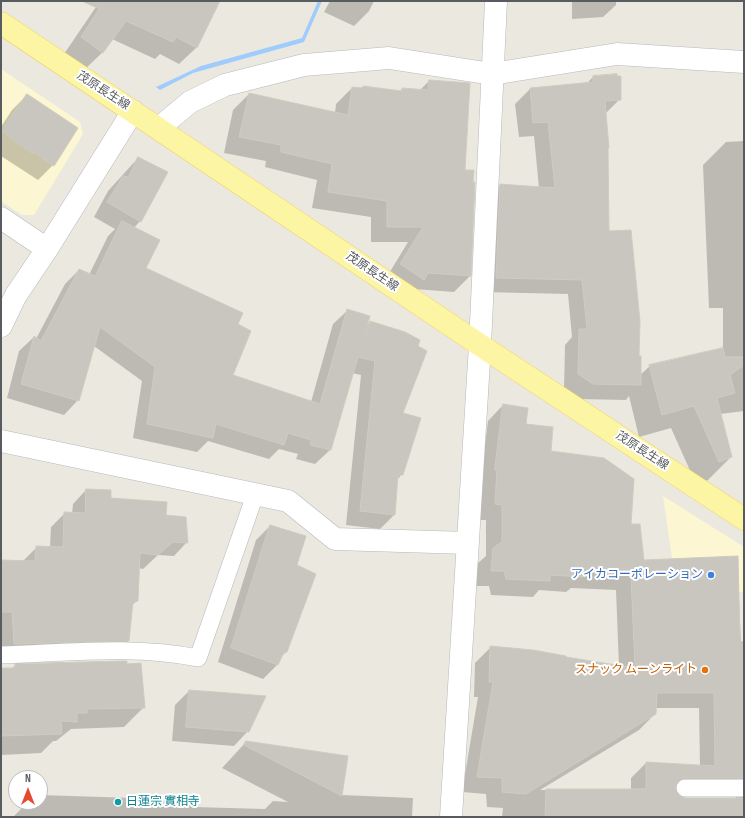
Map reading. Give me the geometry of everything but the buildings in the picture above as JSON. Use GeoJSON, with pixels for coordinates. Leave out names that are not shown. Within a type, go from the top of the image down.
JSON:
{"type":"FeatureCollection","features":[{"type":"Feature","properties":{"kind":"main road","name":"茂原長生線"},"geometry":{"type":"LineString","coordinates":[[1,23],[480,345],[744,519]]}},
{"type":"Feature","properties":{"kind":"street"},"geometry":{"type":"LineString","coordinates":[[451,817],[480,345],[496,1]]}},
{"type":"Feature","properties":{"kind":"street"},"geometry":{"type":"LineString","coordinates":[[159,128],[190,102],[225,85],[304,65],[389,58],[492,74],[616,54],[744,62]]}},
{"type":"Feature","properties":{"kind":"street"},"geometry":{"type":"LineString","coordinates":[[1,326],[16,295],[47,249],[133,111]]}},
{"type":"Feature","properties":{"kind":"street"},"geometry":{"type":"LineString","coordinates":[[1,218],[47,249]]}},
{"type":"Feature","properties":{"kind":"street"},"geometry":{"type":"LineString","coordinates":[[1,441],[288,502],[335,538],[468,543]]}},
{"type":"Feature","properties":{"kind":"lane"},"geometry":{"type":"LineString","coordinates":[[1,655],[137,650],[170,652],[198,658],[255,495]]}},
{"type":"Feature","properties":{"kind":"lane"},"geometry":{"type":"LineString","coordinates":[[685,788],[744,788]]}},
{"type":"Feature","properties":{"kind":"shaded area"},"geometry":{"type":"Polygon","coordinates":[[[1,69],[80,122],[83,134],[34,215],[22,215],[1,201],[1,69]]]}},
{"type":"Feature","properties":{"kind":"shaded area"},"geometry":{"type":"Polygon","coordinates":[[[663,496],[744,547],[744,592],[677,593],[663,496]]]}},
{"type":"Feature","properties":{"kind":"water"},"geometry":{"type":"Polygon","coordinates":[[[318,1],[322,1],[304,42],[193,73],[160,90],[156,87],[201,66],[302,38],[318,1]]]}},
{"type":"Feature","properties":{"kind":"place","name":"アイカコーポレーション"},"geometry":{"type":"Point","coordinates":[711,575]}},
{"type":"Feature","properties":{"kind":"place","name":"スナック ムーンライト"},"geometry":{"type":"Point","coordinates":[705,670]}},
{"type":"Feature","properties":{"kind":"place","name":"日蓮宗 實相寺"},"geometry":{"type":"Point","coordinates":[118,802]}}]}
